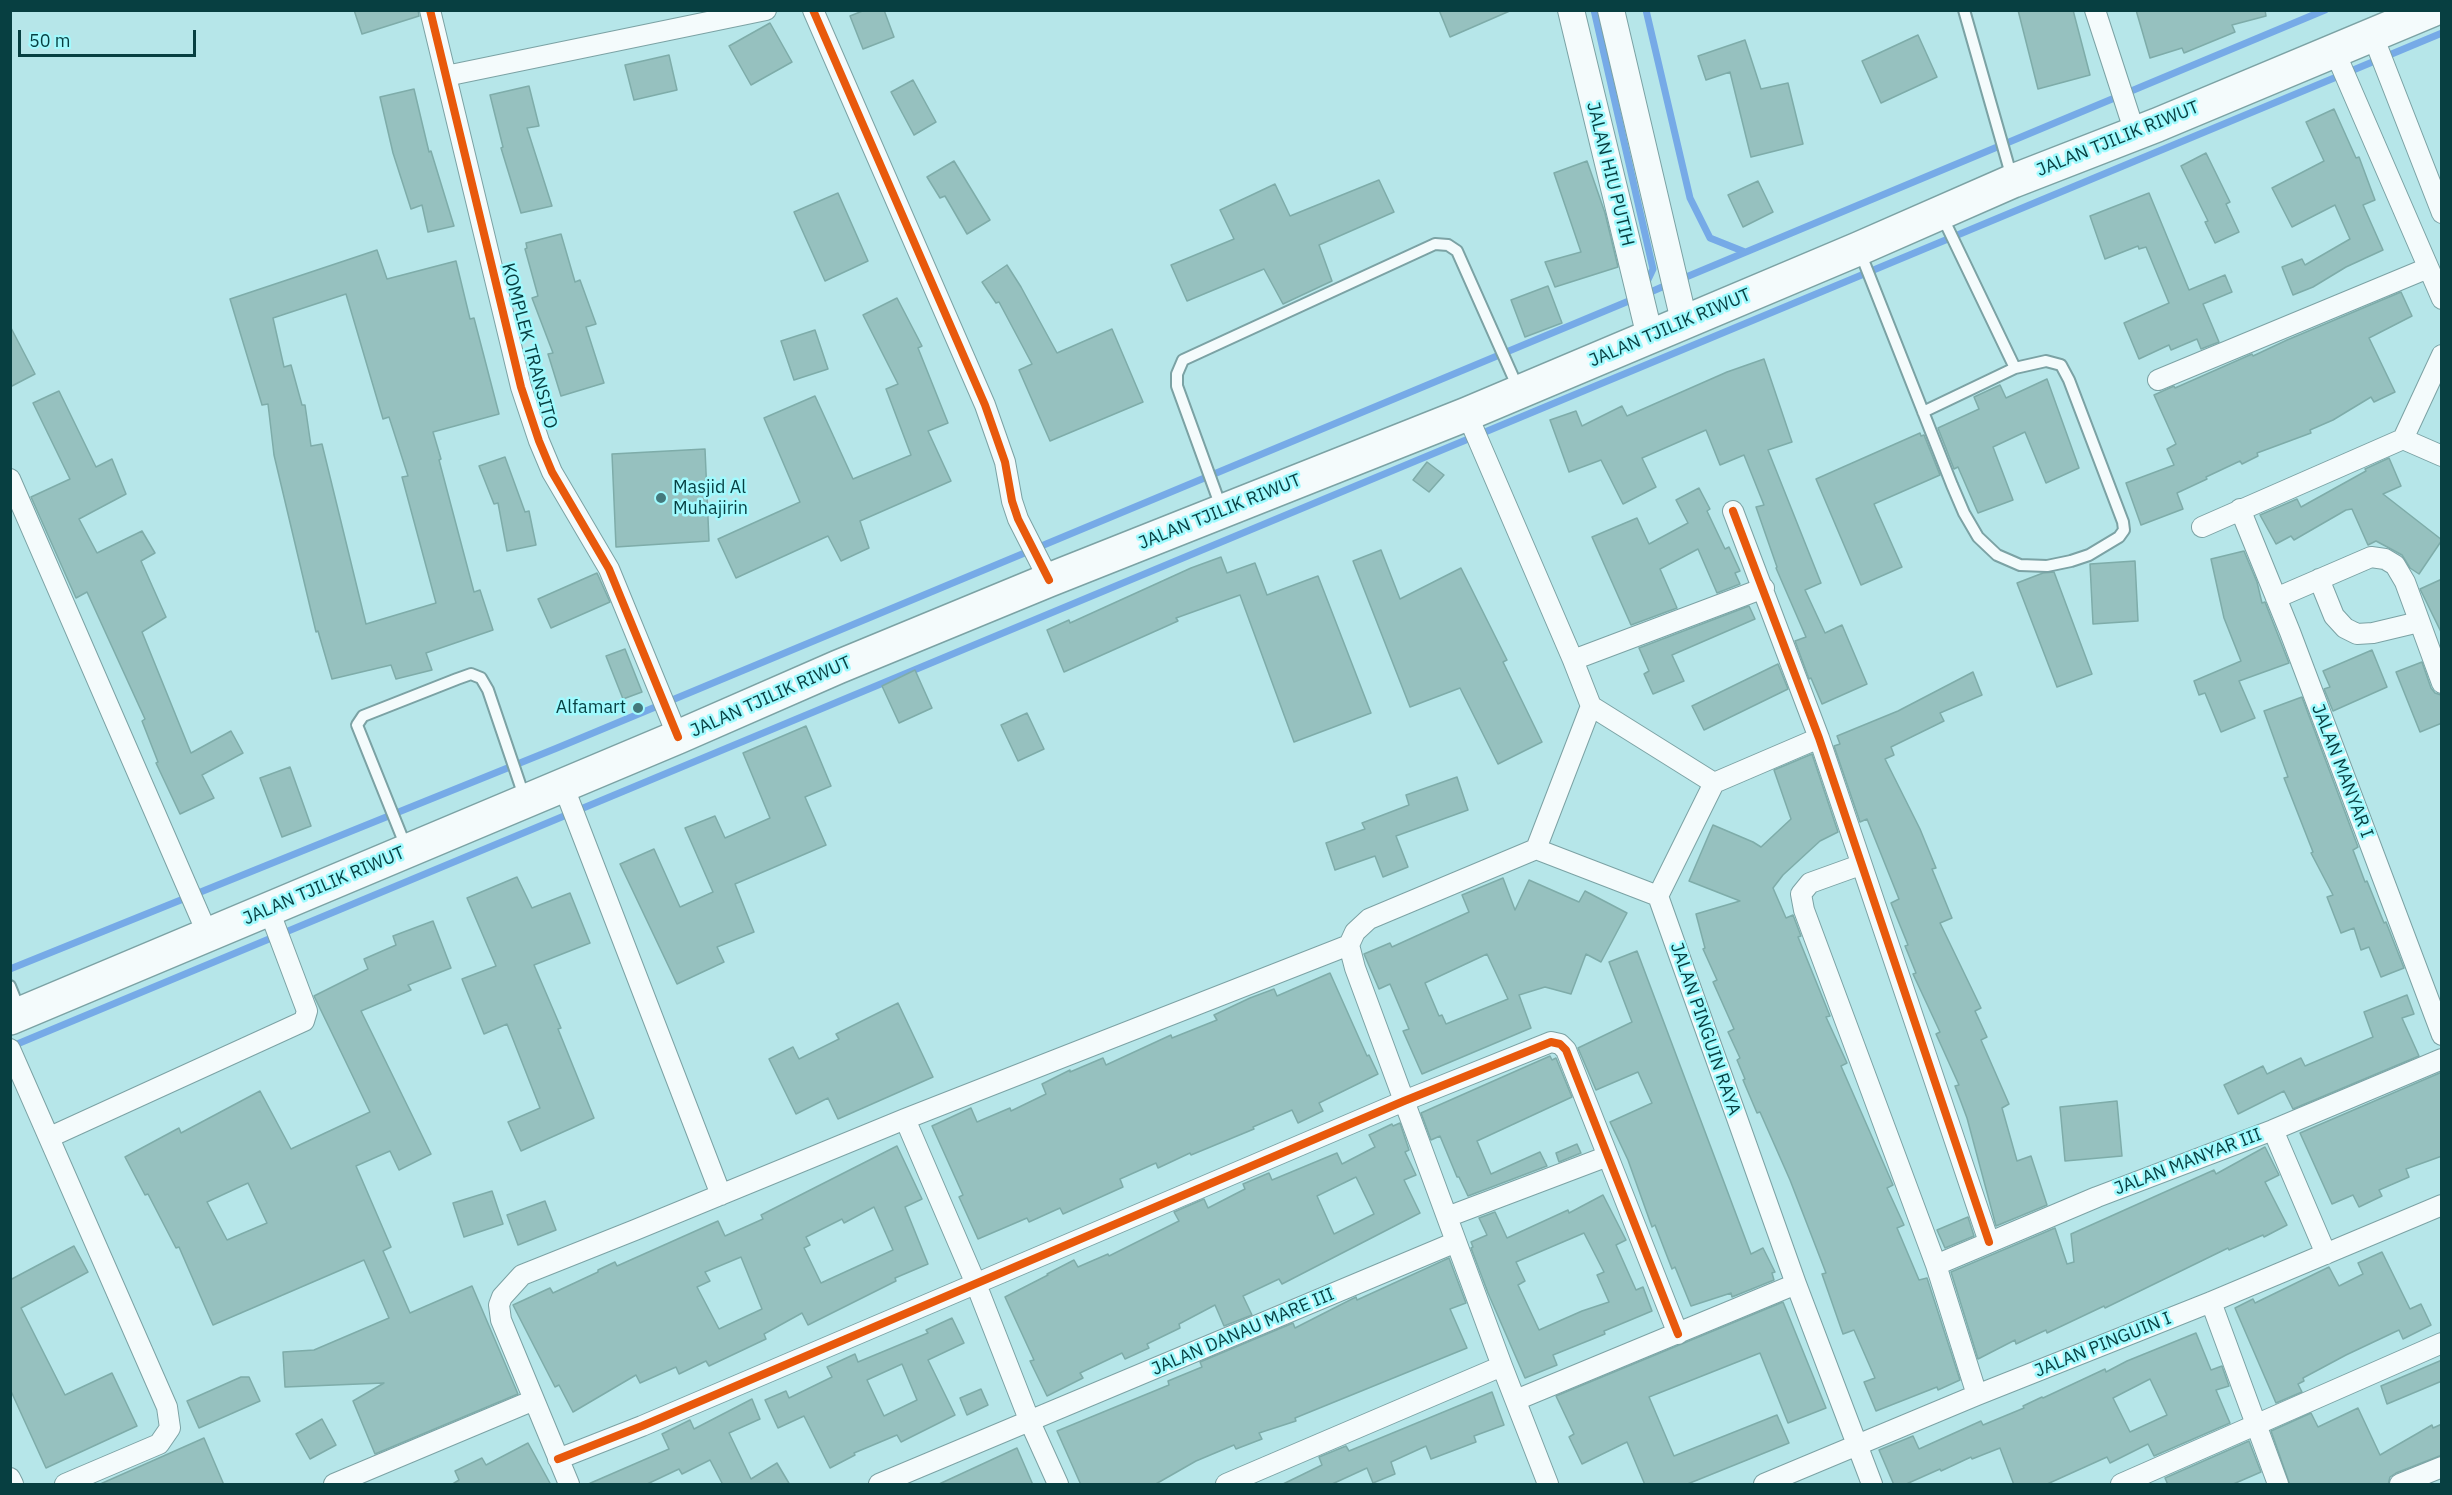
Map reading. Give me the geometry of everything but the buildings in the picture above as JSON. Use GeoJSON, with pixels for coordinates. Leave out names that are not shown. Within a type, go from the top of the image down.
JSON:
{"type":"FeatureCollection","features":[{"type":"Feature","properties":{"kind":"highway","name":"JALAN TJILIK RIWUT"},"geometry":{"type":"LineString","coordinates":[[14,1006],[208,935],[269,910],[838,667],[1222,510],[1467,414],[2013,181],[2335,52],[2432,10]]}},
{"type":"Feature","properties":{"kind":"street","name":"KOMPLEK TRANSITO"},"geometry":{"type":"LineString","coordinates":[[430,10],[521,387],[539,441],[552,472],[609,569],[678,737]]}},
{"type":"Feature","properties":{"kind":"street"},"geometry":{"type":"LineString","coordinates":[[446,76],[766,10]]}},
{"type":"Feature","properties":{"kind":"street"},"geometry":{"type":"LineString","coordinates":[[813,10],[985,405],[1005,462],[1012,501],[1018,519],[1049,580]]}},
{"type":"Feature","properties":{"kind":"street","name":"JALAN HIU PUTIH"},"geometry":{"type":"LineString","coordinates":[[1571,10],[1650,337]]}},
{"type":"Feature","properties":{"kind":"street"},"geometry":{"type":"LineString","coordinates":[[1611,10],[1684,321]]}},
{"type":"Feature","properties":{"kind":"street"},"geometry":{"type":"LineString","coordinates":[[2095,10],[2135,133]]}},
{"type":"Feature","properties":{"kind":"street"},"geometry":{"type":"LineString","coordinates":[[2373,36],[2442,213]]}},
{"type":"Feature","properties":{"kind":"street"},"geometry":{"type":"LineString","coordinates":[[2335,52],[2442,299]]}},
{"type":"Feature","properties":{"kind":"street"},"geometry":{"type":"LineString","coordinates":[[2158,380],[2428,268]]}},
{"type":"Feature","properties":{"kind":"street"},"geometry":{"type":"LineString","coordinates":[[2202,527],[2403,439],[2442,355]]}},
{"type":"Feature","properties":{"kind":"street"},"geometry":{"type":"LineString","coordinates":[[1467,414],[1591,706],[1714,783]]}},
{"type":"Feature","properties":{"kind":"street"},"geometry":{"type":"LineString","coordinates":[[2403,439],[2442,456]]}},
{"type":"Feature","properties":{"kind":"street"},"geometry":{"type":"LineString","coordinates":[[10,480],[208,935]]}},
{"type":"Feature","properties":{"kind":"street","name":"JALAN MANYAR I"},"geometry":{"type":"LineString","coordinates":[[2240,509],[2442,1035]]}},
{"type":"Feature","properties":{"kind":"street"},"geometry":{"type":"LineString","coordinates":[[1733,511],[1819,738],[1989,1242]]}},
{"type":"Feature","properties":{"kind":"street"},"geometry":{"type":"LineString","coordinates":[[2276,598],[2371,557],[2385,559],[2395,565],[2405,582],[2442,683]]}},
{"type":"Feature","properties":{"kind":"street"},"geometry":{"type":"LineString","coordinates":[[2319,579],[2334,616],[2345,628],[2357,634],[2373,633],[2419,622]]}},
{"type":"Feature","properties":{"kind":"street"},"geometry":{"type":"LineString","coordinates":[[1573,660],[1764,588]]}},
{"type":"Feature","properties":{"kind":"street"},"geometry":{"type":"LineString","coordinates":[[1536,849],[1591,706]]}},
{"type":"Feature","properties":{"kind":"street"},"geometry":{"type":"LineString","coordinates":[[569,1485],[501,1320],[499,1305],[502,1297],[522,1275],[905,1119],[1349,945],[1355,932],[1369,919],[1536,849],[1658,896],[1714,783],[1819,738]]}},
{"type":"Feature","properties":{"kind":"street"},"geometry":{"type":"LineString","coordinates":[[563,785],[721,1195]]}},
{"type":"Feature","properties":{"kind":"street"},"geometry":{"type":"LineString","coordinates":[[1860,865],[1810,883],[1801,894],[1804,910],[1935,1265],[1977,1395]]}},
{"type":"Feature","properties":{"kind":"street","name":"JALAN PINGUIN RAYA"},"geometry":{"type":"LineString","coordinates":[[1658,896],[1796,1284],[1872,1485]]}},
{"type":"Feature","properties":{"kind":"street"},"geometry":{"type":"LineString","coordinates":[[50,1137],[304,1022],[307,1011],[269,910]]}},
{"type":"Feature","properties":{"kind":"street"},"geometry":{"type":"LineString","coordinates":[[1349,945],[1404,1101],[1548,1485]]}},
{"type":"Feature","properties":{"kind":"street"},"geometry":{"type":"LineString","coordinates":[[558,1459],[642,1426],[1404,1101],[1551,1042],[1560,1044],[1566,1050],[1678,1334]]}},
{"type":"Feature","properties":{"kind":"street"},"geometry":{"type":"LineString","coordinates":[[10,1049],[167,1407],[170,1428],[159,1444],[65,1485]]}},
{"type":"Feature","properties":{"kind":"street","name":"JALAN MANYAR III"},"geometry":{"type":"LineString","coordinates":[[1935,1265],[2097,1197],[2273,1130],[2442,1059]]}},
{"type":"Feature","properties":{"kind":"street"},"geometry":{"type":"LineString","coordinates":[[905,1119],[976,1284],[1030,1422],[1058,1485]]}},
{"type":"Feature","properties":{"kind":"street"},"geometry":{"type":"LineString","coordinates":[[2273,1130],[2326,1254]]}},
{"type":"Feature","properties":{"kind":"street"},"geometry":{"type":"LineString","coordinates":[[1447,1217],[1608,1156]]}},
{"type":"Feature","properties":{"kind":"street","name":"JALAN PINGUIN I"},"geometry":{"type":"LineString","coordinates":[[1764,1485],[1977,1395],[2211,1302],[2442,1205]]}},
{"type":"Feature","properties":{"kind":"street","name":"JALAN DANAU MARE III"},"geometry":{"type":"LineString","coordinates":[[879,1485],[1456,1242]]}},
{"type":"Feature","properties":{"kind":"street"},"geometry":{"type":"LineString","coordinates":[[1516,1400],[1796,1284]]}},
{"type":"Feature","properties":{"kind":"street"},"geometry":{"type":"LineString","coordinates":[[2211,1302],[2278,1485]]}},
{"type":"Feature","properties":{"kind":"street"},"geometry":{"type":"LineString","coordinates":[[2121,1485],[2442,1343]]}},
{"type":"Feature","properties":{"kind":"street"},"geometry":{"type":"LineString","coordinates":[[1226,1485],[1502,1366]]}},
{"type":"Feature","properties":{"kind":"street"},"geometry":{"type":"LineString","coordinates":[[334,1485],[534,1400]]}},
{"type":"Feature","properties":{"kind":"street"},"geometry":{"type":"LineString","coordinates":[[2400,1485],[2442,1467]]}},
{"type":"Feature","properties":{"kind":"street"},"geometry":{"type":"LineString","coordinates":[[10,1478],[13,1485]]}},
{"type":"Feature","properties":{"kind":"lane"},"geometry":{"type":"LineString","coordinates":[[1964,10],[2013,181]]}},
{"type":"Feature","properties":{"kind":"lane"},"geometry":{"type":"LineString","coordinates":[[1941,213],[2015,368]]}},
{"type":"Feature","properties":{"kind":"lane"},"geometry":{"type":"LineString","coordinates":[[1222,510],[1177,386],[1177,374],[1183,360],[1435,244],[1448,244],[1457,251],[1520,391]]}},
{"type":"Feature","properties":{"kind":"lane"},"geometry":{"type":"LineString","coordinates":[[1858,249],[1923,412],[1964,513],[1978,537],[1997,555],[2020,565],[2047,566],[2089,555],[2119,537],[2124,530],[2123,522],[2069,380],[2061,365],[2046,361],[2015,368],[1923,412]]}},
{"type":"Feature","properties":{"kind":"lane"},"geometry":{"type":"LineString","coordinates":[[408,850],[357,725],[363,716],[471,674],[480,678],[488,690],[525,801]]}},
{"type":"Feature","properties":{"kind":"waterway"},"geometry":{"type":"LineString","coordinates":[[1594,10],[1653,269],[1645,286]]}},
{"type":"Feature","properties":{"kind":"waterway"},"geometry":{"type":"LineString","coordinates":[[1646,10],[1690,198],[1710,238],[1745,252]]}},
{"type":"Feature","properties":{"kind":"waterway"},"geometry":{"type":"LineString","coordinates":[[1679,280],[2325,10]]}},
{"type":"Feature","properties":{"kind":"waterway"},"geometry":{"type":"LineString","coordinates":[[10,1047],[2442,33]]}},
{"type":"Feature","properties":{"kind":"waterway"},"geometry":{"type":"LineString","coordinates":[[1646,294],[1669,284]]}},
{"type":"Feature","properties":{"kind":"waterway"},"geometry":{"type":"LineString","coordinates":[[10,969],[557,748],[1636,298]]}},
{"type":"Feature","properties":{"kind":"cycle path"},"geometry":{"type":"LineString","coordinates":[[430,10],[521,387],[539,441],[552,472],[609,569],[678,737]]}},
{"type":"Feature","properties":{"kind":"cycle path"},"geometry":{"type":"LineString","coordinates":[[813,10],[985,405],[1005,462],[1012,501],[1018,519],[1049,580]]}},
{"type":"Feature","properties":{"kind":"cycle path"},"geometry":{"type":"LineString","coordinates":[[1733,511],[1819,738],[1989,1242]]}},
{"type":"Feature","properties":{"kind":"cycle path"},"geometry":{"type":"LineString","coordinates":[[558,1459],[642,1426],[1404,1101],[1551,1042],[1560,1044],[1566,1050],[1678,1334]]}},
{"type":"Feature","properties":{"kind":"place","name":"Masjid Al Muhajirin"},"geometry":{"type":"Point","coordinates":[661,498]}},
{"type":"Feature","properties":{"kind":"place","name":"Alfamart"},"geometry":{"type":"Point","coordinates":[638,708]}}]}
